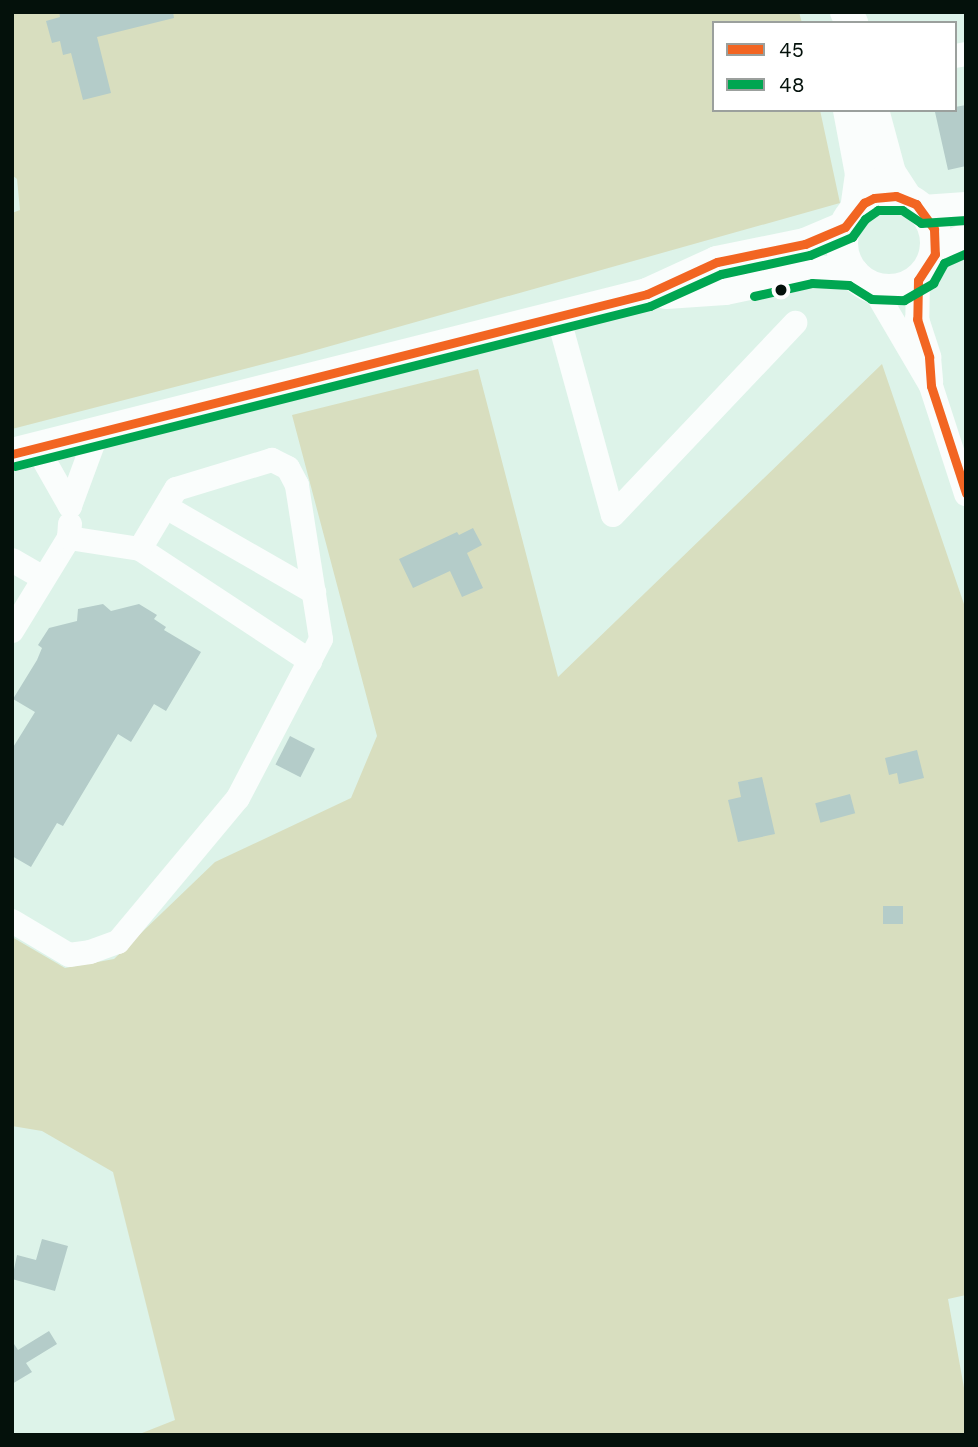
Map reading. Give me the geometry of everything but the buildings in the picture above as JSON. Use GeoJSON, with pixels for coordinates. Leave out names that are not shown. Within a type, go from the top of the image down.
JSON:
{"type":"FeatureCollection","features":[{"type":"Feature","properties":{"kind":"main road"},"geometry":{"type":"LineString","coordinates":[[849,112],[861,174],[842,247],[863,280]]}},
{"type":"Feature","properties":{"kind":"main road"},"geometry":{"type":"LineString","coordinates":[[25,451],[647,294],[725,289],[811,271],[863,280],[895,290],[918,280],[930,266],[935,254],[934,229],[890,173],[874,112]]}},
{"type":"Feature","properties":{"kind":"main road"},"geometry":{"type":"LineString","coordinates":[[647,294],[717,262],[805,244],[885,196],[915,205],[966,208]]}},
{"type":"Feature","properties":{"kind":"main road"},"geometry":{"type":"LineString","coordinates":[[935,254],[966,239]]}},
{"type":"Feature","properties":{"kind":"street"},"geometry":{"type":"LineString","coordinates":[[863,280],[931,386]]}},
{"type":"Feature","properties":{"kind":"street"},"geometry":{"type":"LineString","coordinates":[[918,280],[917,319],[929,357],[931,386],[966,494]]}},
{"type":"Feature","properties":{"kind":"street"},"geometry":{"type":"LineString","coordinates":[[558,316],[612,514],[795,323]]}},
{"type":"Feature","properties":{"kind":"street"},"geometry":{"type":"LineString","coordinates":[[12,631],[69,538],[70,506],[97,433]]}},
{"type":"Feature","properties":{"kind":"street"},"geometry":{"type":"LineString","coordinates":[[25,451],[70,506]]}},
{"type":"Feature","properties":{"kind":"street"},"geometry":{"type":"LineString","coordinates":[[12,921],[69,955],[90,952],[118,942],[238,798],[321,639],[297,485],[288,468],[272,460],[176,489],[140,549]]}},
{"type":"Feature","properties":{"kind":"street"},"geometry":{"type":"LineString","coordinates":[[166,507],[314,592]]}},
{"type":"Feature","properties":{"kind":"street"},"geometry":{"type":"LineString","coordinates":[[69,538],[140,549],[310,661]]}},
{"type":"Feature","properties":{"kind":"street"},"geometry":{"type":"LineString","coordinates":[[12,560],[43,578]]}},
{"type":"Feature","properties":{"kind":"green space"},"geometry":{"type":"Polygon","coordinates":[[[12,12],[799,12],[801,21],[712,21],[712,112],[820,112],[840,203],[302,354],[12,429],[12,213],[20,210],[17,179],[12,175],[12,12]]]}},
{"type":"Feature","properties":{"kind":"green space"},"geometry":{"type":"Polygon","coordinates":[[[882,364],[966,610],[966,1295],[948,1299],[966,1399],[966,1435],[137,1435],[175,1420],[113,1172],[42,1131],[12,1126],[12,937],[65,968],[114,959],[215,862],[351,798],[377,736],[292,415],[478,369],[558,677],[882,364]]]}},
{"type":"Feature","properties":{"kind":"transit line","name":"45"},"geometry":{"type":"LineString","coordinates":[[12,454],[647,294],[717,262],[805,244],[845,227],[864,203],[874,198],[896,196],[916,204],[934,229],[935,254],[918,280],[917,319],[929,357],[931,386],[966,493]]}},
{"type":"Feature","properties":{"kind":"transit line","name":"48"},"geometry":{"type":"LineString","coordinates":[[15,466],[650,306],[721,274],[810,255],[852,237],[865,219],[878,210],[902,210],[921,223],[966,220]]}},
{"type":"Feature","properties":{"kind":"transit line","name":"48"},"geometry":{"type":"LineString","coordinates":[[754,296],[812,283],[849,285],[871,299],[904,300],[933,283],[944,263],[966,253]]}}]}
